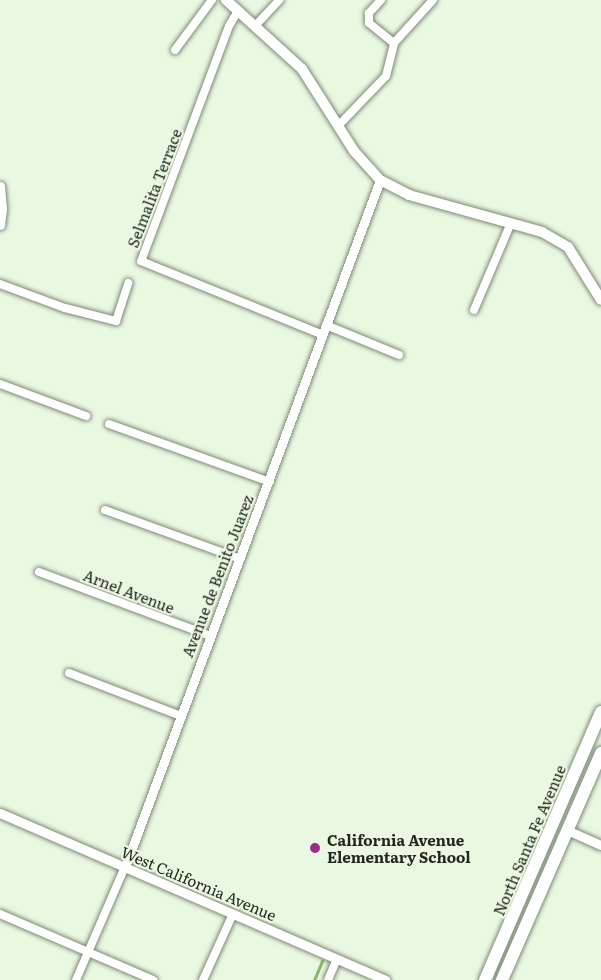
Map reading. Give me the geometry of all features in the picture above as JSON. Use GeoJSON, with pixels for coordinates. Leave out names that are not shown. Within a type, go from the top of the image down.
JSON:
{"type":"FeatureCollection","features":[{"type":"Feature","properties":{"kind":"main road"},"geometry":{"type":"LineString","coordinates":[[226,0],[302,69],[354,151],[380,180],[409,195],[542,232],[568,247],[601,300]]}},
{"type":"Feature","properties":{"kind":"main road","name":"North Santa Fe Avenue"},"geometry":{"type":"LineString","coordinates":[[485,980],[601,712]]}},
{"type":"Feature","properties":{"kind":"main road","name":"North Santa Fe Avenue"},"geometry":{"type":"LineString","coordinates":[[502,980],[601,753]]}},
{"type":"Feature","properties":{"kind":"main road"},"geometry":{"type":"LineString","coordinates":[[520,940],[521,918],[534,885],[529,878]]}},
{"type":"Feature","properties":{"kind":"street"},"geometry":{"type":"LineString","coordinates":[[175,50],[212,0]]}},
{"type":"Feature","properties":{"kind":"street"},"geometry":{"type":"LineString","coordinates":[[256,25],[279,0]]}},
{"type":"Feature","properties":{"kind":"street"},"geometry":{"type":"LineString","coordinates":[[381,0],[369,13],[369,23],[394,43]]}},
{"type":"Feature","properties":{"kind":"street"},"geometry":{"type":"LineString","coordinates":[[338,126],[386,76],[394,43],[433,0]]}},
{"type":"Feature","properties":{"kind":"street","name":"Selmalita Terrace"},"geometry":{"type":"LineString","coordinates":[[238,10],[229,26],[141,261],[323,335]]}},
{"type":"Feature","properties":{"kind":"street","name":"Avenue de Benito Juarez"},"geometry":{"type":"LineString","coordinates":[[76,980],[125,867],[210,636],[270,482],[380,180]]}},
{"type":"Feature","properties":{"kind":"street"},"geometry":{"type":"LineString","coordinates":[[0,186],[2,209],[0,225]]}},
{"type":"Feature","properties":{"kind":"street"},"geometry":{"type":"LineString","coordinates":[[474,310],[510,223]]}},
{"type":"Feature","properties":{"kind":"street"},"geometry":{"type":"LineString","coordinates":[[0,284],[65,308],[117,321],[128,284]]}},
{"type":"Feature","properties":{"kind":"street"},"geometry":{"type":"LineString","coordinates":[[326,325],[399,355]]}},
{"type":"Feature","properties":{"kind":"street"},"geometry":{"type":"LineString","coordinates":[[0,384],[86,416]]}},
{"type":"Feature","properties":{"kind":"street"},"geometry":{"type":"LineString","coordinates":[[109,424],[270,482]]}},
{"type":"Feature","properties":{"kind":"street"},"geometry":{"type":"LineString","coordinates":[[105,510],[240,559]]}},
{"type":"Feature","properties":{"kind":"street","name":"Arnel Avenue"},"geometry":{"type":"LineString","coordinates":[[39,572],[210,636]]}},
{"type":"Feature","properties":{"kind":"street"},"geometry":{"type":"LineString","coordinates":[[69,673],[181,716]]}},
{"type":"Feature","properties":{"kind":"street","name":"West California Avenue"},"geometry":{"type":"LineString","coordinates":[[0,813],[385,980]]}},
{"type":"Feature","properties":{"kind":"street"},"geometry":{"type":"LineString","coordinates":[[567,830],[601,845]]}},
{"type":"Feature","properties":{"kind":"street"},"geometry":{"type":"LineString","coordinates":[[0,914],[153,980]]}},
{"type":"Feature","properties":{"kind":"street"},"geometry":{"type":"LineString","coordinates":[[203,980],[233,914]]}},
{"type":"Feature","properties":{"kind":"street"},"geometry":{"type":"LineString","coordinates":[[328,980],[337,959]]}},
{"type":"Feature","properties":{"kind":"waterway"},"geometry":{"type":"LineString","coordinates":[[314,980],[322,961]]}},
{"type":"Feature","properties":{"kind":"place","name":"California Avenue Elementary School"},"geometry":{"type":"Point","coordinates":[315,848]}}]}
